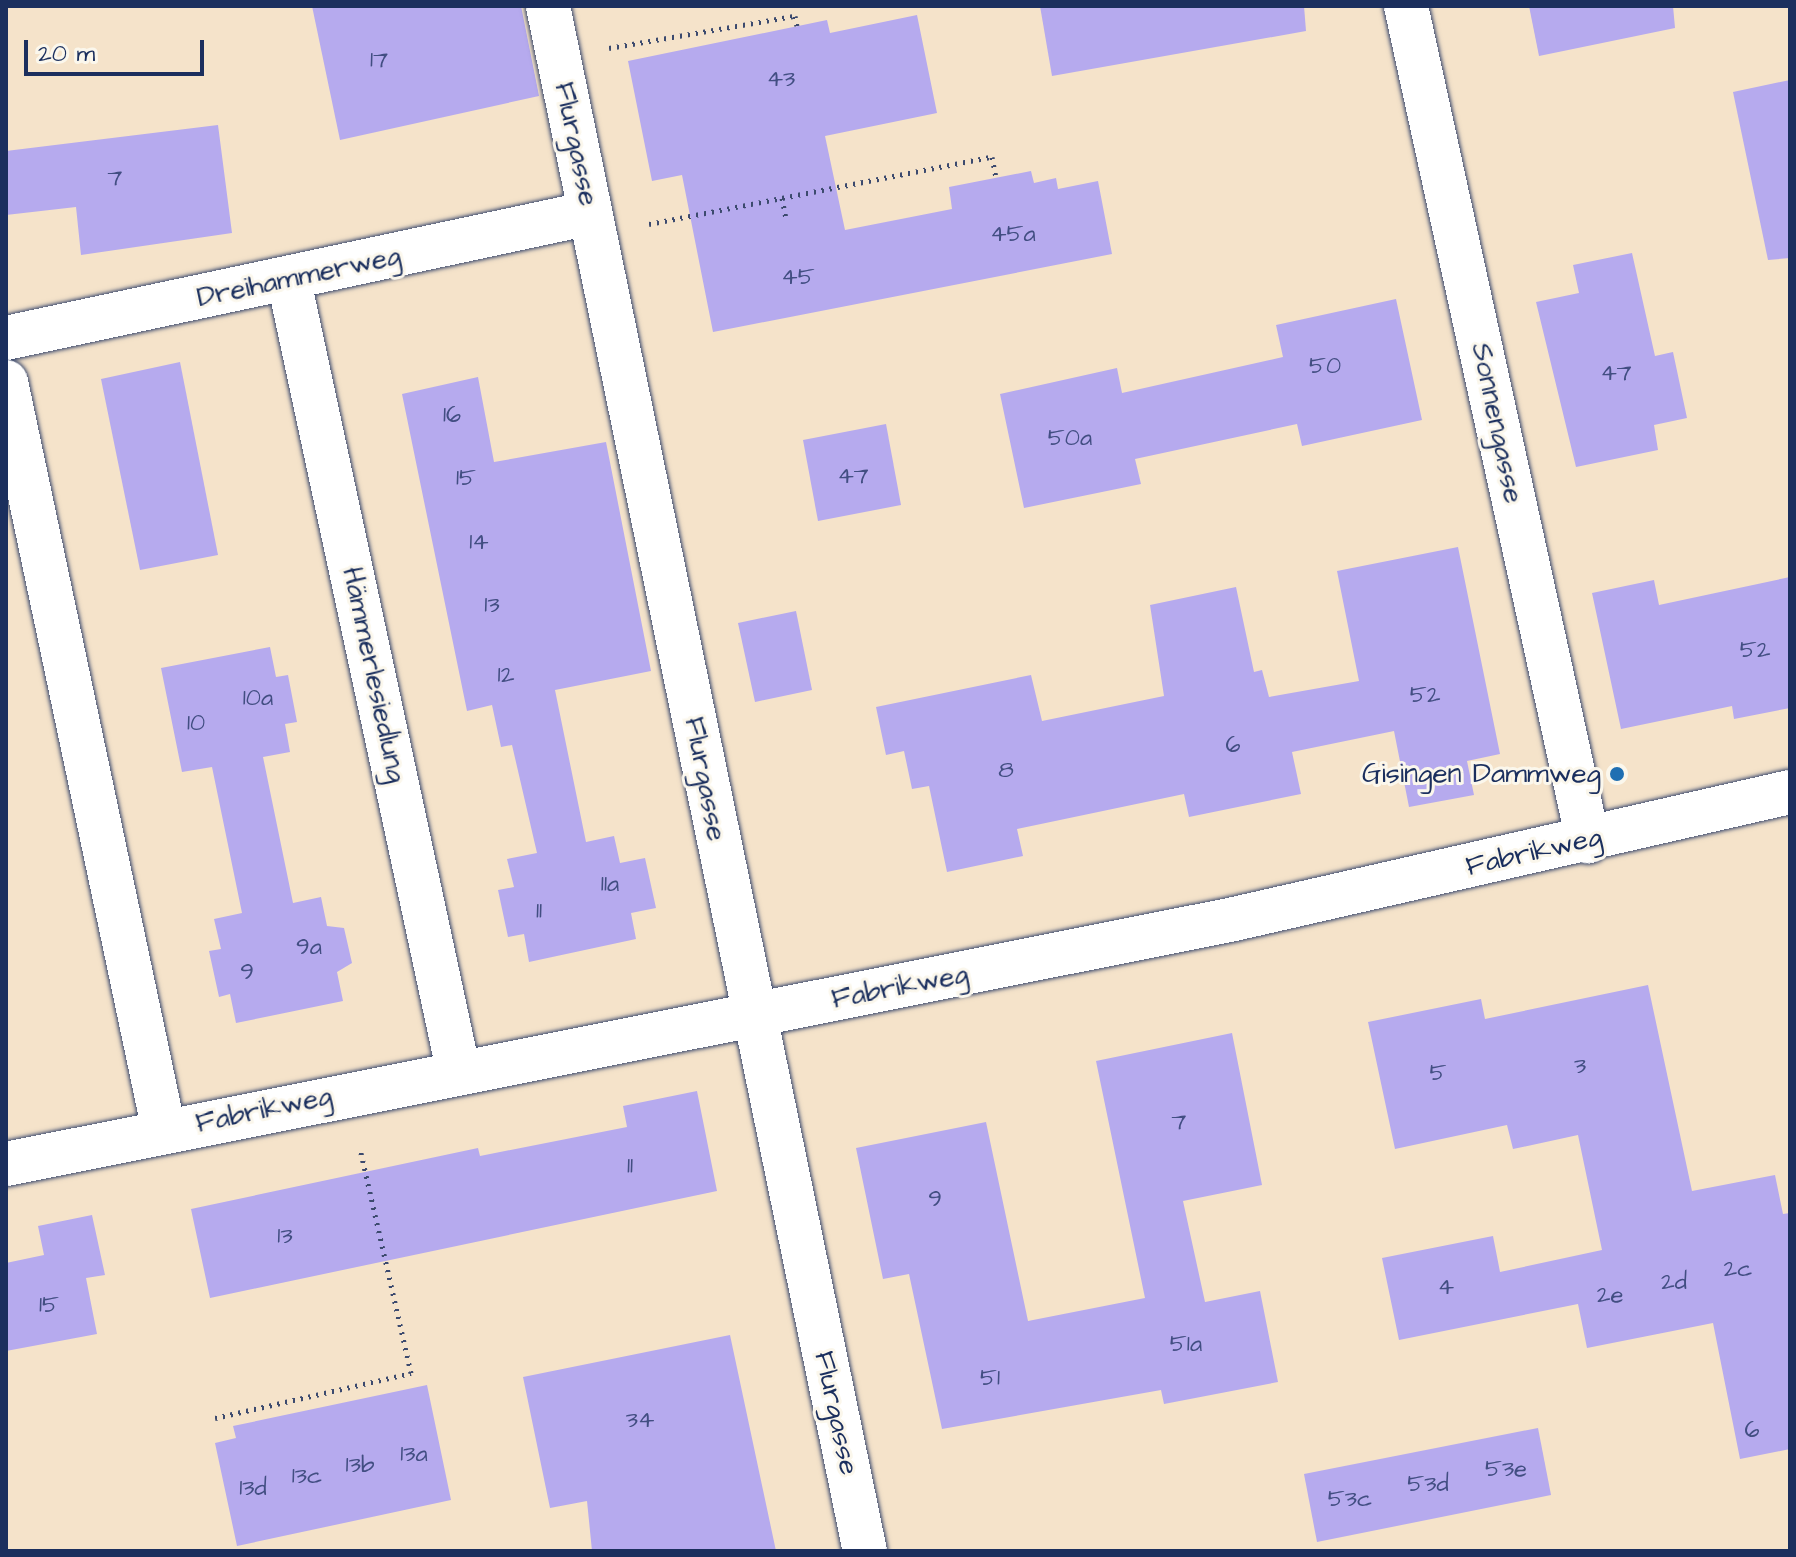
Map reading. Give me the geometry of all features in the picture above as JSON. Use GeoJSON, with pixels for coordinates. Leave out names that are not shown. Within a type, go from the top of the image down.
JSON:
{"type":"FeatureCollection","features":[{"type":"Feature","properties":{"kind":"street","name":"Flurgasse"},"geometry":{"type":"LineString","coordinates":[[548,6],[752,1015],[865,1551]]}},
{"type":"Feature","properties":{"kind":"street","name":"Sonnengasse"},"geometry":{"type":"LineString","coordinates":[[1406,6],[1588,841]]}},
{"type":"Feature","properties":{"kind":"street","name":"Dreihammerweg"},"geometry":{"type":"LineString","coordinates":[[6,338],[592,224]]}},
{"type":"Feature","properties":{"kind":"street","name":"Hämmerlesiedlung"},"geometry":{"type":"LineString","coordinates":[[289,281],[458,1069]]}},
{"type":"Feature","properties":{"kind":"street"},"geometry":{"type":"LineString","coordinates":[[6,382],[164,1131]]}},
{"type":"Feature","properties":{"kind":"street","name":"Fabrikweg"},"geometry":{"type":"LineString","coordinates":[[6,1164],[458,1069],[752,1015],[1588,841],[1790,792]]}},
{"type":"Feature","properties":{"kind":"path"},"geometry":{"type":"LineString","coordinates":[[558,57],[795,16],[797,26]]}},
{"type":"Feature","properties":{"kind":"path"},"geometry":{"type":"LineString","coordinates":[[592,224],[782,198],[992,157],[996,178]]}},
{"type":"Feature","properties":{"kind":"path"},"geometry":{"type":"LineString","coordinates":[[782,198],[786,219]]}},
{"type":"Feature","properties":{"kind":"path"},"geometry":{"type":"LineString","coordinates":[[215,1418],[411,1373],[358,1140]]}},
{"type":"Feature","properties":{"kind":"building"},"geometry":{"type":"Polygon","coordinates":[[[312,6],[521,6],[539,96],[340,140],[312,6]]]}},
{"type":"Feature","properties":{"kind":"building"},"geometry":{"type":"Polygon","coordinates":[[[1040,6],[1304,6],[1306,31],[1052,76],[1040,6]]]}},
{"type":"Feature","properties":{"kind":"building"},"geometry":{"type":"Polygon","coordinates":[[[1529,6],[1673,6],[1675,28],[1539,56],[1529,6]]]}},
{"type":"Feature","properties":{"kind":"building"},"geometry":{"type":"Polygon","coordinates":[[[917,15],[937,113],[825,136],[845,230],[952,209],[949,187],[1031,171],[1034,183],[1056,178],[1058,189],[1098,181],[1112,254],[713,332],[682,175],[652,181],[628,61],[827,20],[830,33],[917,15]]]}},
{"type":"Feature","properties":{"kind":"building"},"geometry":{"type":"Polygon","coordinates":[[[1790,80],[1790,258],[1768,260],[1733,92],[1790,80]]]}},
{"type":"Feature","properties":{"kind":"building"},"geometry":{"type":"Polygon","coordinates":[[[218,125],[232,233],[81,255],[76,207],[6,215],[6,151],[218,125]]]}},
{"type":"Feature","properties":{"kind":"building"},"geometry":{"type":"Polygon","coordinates":[[[1632,253],[1655,356],[1673,352],[1687,418],[1654,425],[1658,450],[1576,467],[1536,302],[1579,293],[1573,265],[1632,253]]]}},
{"type":"Feature","properties":{"kind":"building"},"geometry":{"type":"Polygon","coordinates":[[[1396,299],[1422,420],[1302,446],[1297,424],[1135,459],[1141,484],[1024,508],[1000,394],[1117,368],[1122,393],[1283,357],[1276,325],[1396,299]]]}},
{"type":"Feature","properties":{"kind":"building"},"geometry":{"type":"Polygon","coordinates":[[[180,362],[218,555],[140,570],[101,379],[180,362]]]}},
{"type":"Feature","properties":{"kind":"building"},"geometry":{"type":"Polygon","coordinates":[[[478,377],[494,462],[606,442],[651,671],[555,690],[586,842],[614,836],[620,863],[645,858],[656,908],[631,913],[636,939],[529,962],[524,934],[508,937],[498,890],[514,887],[507,859],[537,853],[512,745],[501,747],[492,705],[467,711],[402,394],[478,377]]]}},
{"type":"Feature","properties":{"kind":"building"},"geometry":{"type":"Polygon","coordinates":[[[886,424],[901,505],[818,521],[803,440],[886,424]]]}},
{"type":"Feature","properties":{"kind":"building"},"geometry":{"type":"Polygon","coordinates":[[[1458,547],[1500,754],[1467,761],[1474,795],[1409,807],[1394,731],[1292,752],[1301,794],[1189,817],[1184,794],[1017,829],[1023,856],[947,872],[929,786],[912,789],[904,751],[886,755],[876,707],[1031,675],[1042,721],[1164,696],[1150,605],[1236,587],[1254,672],[1262,670],[1269,697],[1359,681],[1337,571],[1458,547]]]}},
{"type":"Feature","properties":{"kind":"building"},"geometry":{"type":"Polygon","coordinates":[[[1790,577],[1790,708],[1734,719],[1732,706],[1621,729],[1592,593],[1654,580],[1659,605],[1790,577]]]}},
{"type":"Feature","properties":{"kind":"building"},"geometry":{"type":"Polygon","coordinates":[[[796,611],[812,690],[755,702],[738,623],[796,611]]]}},
{"type":"Feature","properties":{"kind":"building"},"geometry":{"type":"Polygon","coordinates":[[[270,647],[276,677],[288,675],[297,722],[285,724],[290,752],[263,757],[293,903],[321,897],[327,926],[344,928],[352,963],[337,972],[343,1001],[236,1023],[230,994],[219,997],[209,951],[221,949],[214,919],[242,913],[212,767],[182,772],[161,668],[270,647]]]}},
{"type":"Feature","properties":{"kind":"building"},"geometry":{"type":"Polygon","coordinates":[[[1648,985],[1692,1191],[1775,1175],[1783,1214],[1790,1213],[1790,1449],[1740,1459],[1713,1323],[1587,1348],[1578,1304],[1399,1340],[1382,1258],[1493,1236],[1500,1272],[1602,1250],[1578,1135],[1513,1149],[1507,1125],[1395,1149],[1368,1022],[1481,999],[1485,1019],[1648,985]]]}},
{"type":"Feature","properties":{"kind":"building"},"geometry":{"type":"Polygon","coordinates":[[[1232,1033],[1262,1185],[1183,1201],[1205,1302],[1260,1291],[1278,1382],[1164,1404],[1161,1390],[942,1429],[909,1274],[883,1279],[856,1148],[986,1122],[1028,1321],[1145,1298],[1096,1061],[1232,1033]]]}},
{"type":"Feature","properties":{"kind":"building"},"geometry":{"type":"Polygon","coordinates":[[[697,1091],[717,1191],[210,1298],[191,1209],[478,1148],[480,1156],[627,1127],[623,1106],[697,1091]]]}},
{"type":"Feature","properties":{"kind":"building"},"geometry":{"type":"Polygon","coordinates":[[[92,1215],[105,1275],[86,1278],[97,1334],[6,1351],[6,1263],[44,1255],[38,1226],[92,1215]]]}},
{"type":"Feature","properties":{"kind":"building"},"geometry":{"type":"Polygon","coordinates":[[[730,1335],[776,1551],[592,1551],[587,1501],[550,1508],[523,1377],[730,1335]]]}},
{"type":"Feature","properties":{"kind":"building"},"geometry":{"type":"Polygon","coordinates":[[[427,1385],[451,1500],[237,1546],[215,1443],[236,1438],[233,1426],[427,1385]]]}},
{"type":"Feature","properties":{"kind":"building"},"geometry":{"type":"Polygon","coordinates":[[[1538,1428],[1551,1495],[1317,1542],[1304,1474],[1538,1428]]]}},
{"type":"Feature","properties":{"kind":"place","name":"Gisingen Dammweg"},"geometry":{"type":"Point","coordinates":[1617,774]}}]}
